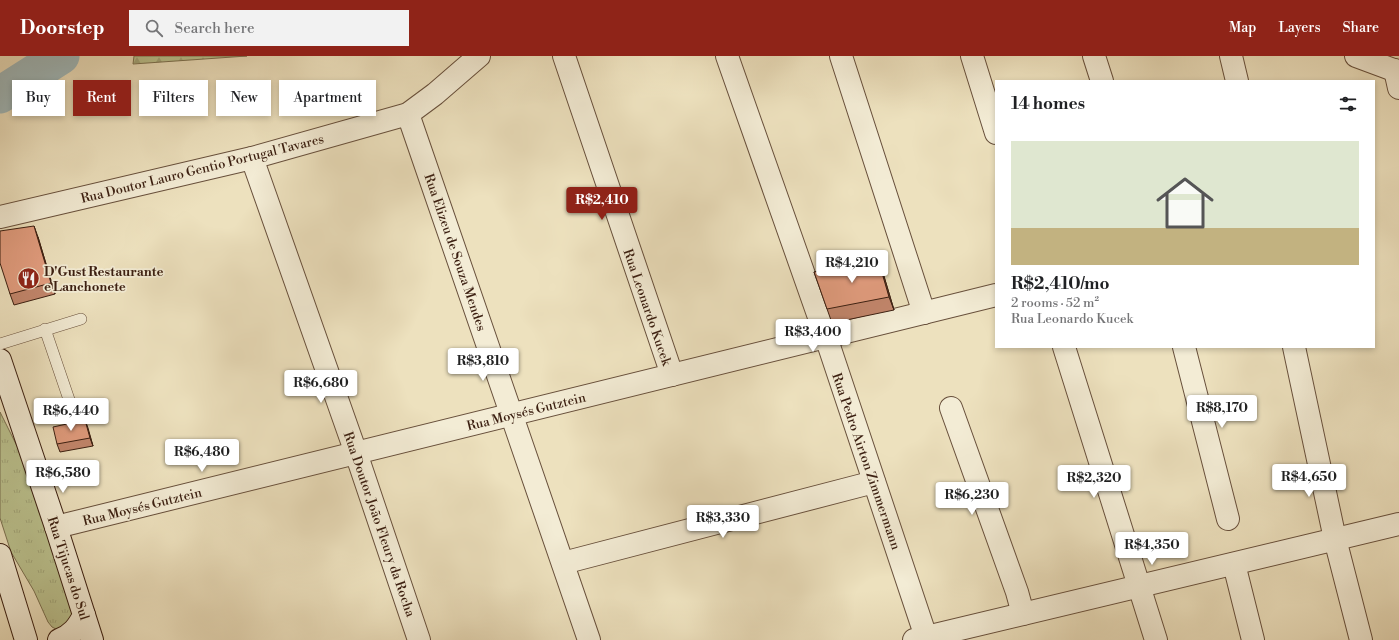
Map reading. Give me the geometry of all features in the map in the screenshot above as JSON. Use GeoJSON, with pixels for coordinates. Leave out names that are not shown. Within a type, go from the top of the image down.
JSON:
{"type":"FeatureCollection","features":[{"type":"Feature","properties":{"kind":"street","name":"Rua Doutor Lauro Gentio Portugal Tavares"},"geometry":{"type":"LineString","coordinates":[[0,217],[252,158],[408,114],[435,94],[479,56]]}},
{"type":"Feature","properties":{"kind":"street","name":"Rua Leonardo Kucek"},"geometry":{"type":"LineString","coordinates":[[564,56],[672,375]]}},
{"type":"Feature","properties":{"kind":"street","name":"Rua Pedro Airton Zimmermann"},"geometry":{"type":"LineString","coordinates":[[727,56],[826,337],[874,482],[922,639]]}},
{"type":"Feature","properties":{"kind":"street"},"geometry":{"type":"LineString","coordinates":[[841,56],[924,313]]}},
{"type":"Feature","properties":{"kind":"street"},"geometry":{"type":"LineString","coordinates":[[972,56],[995,130]]}},
{"type":"Feature","properties":{"kind":"street"},"geometry":{"type":"LineString","coordinates":[[1094,56],[1102,80]]}},
{"type":"Feature","properties":{"kind":"street"},"geometry":{"type":"LineString","coordinates":[[1231,56],[1237,80]]}},
{"type":"Feature","properties":{"kind":"street"},"geometry":{"type":"LineString","coordinates":[[1356,56],[1398,77]]}},
{"type":"Feature","properties":{"kind":"street","name":"Rua Elizeu de Souza Mendes"},"geometry":{"type":"LineString","coordinates":[[408,114],[589,640]]}},
{"type":"Feature","properties":{"kind":"street","name":"Rua Doutor João Fleury da Rocha"},"geometry":{"type":"LineString","coordinates":[[252,158],[356,453],[419,640]]}},
{"type":"Feature","properties":{"kind":"street","name":"Rua Moysés Gutztein"},"geometry":{"type":"LineString","coordinates":[[56,527],[995,295]]}},
{"type":"Feature","properties":{"kind":"street"},"geometry":{"type":"LineString","coordinates":[[1064,348],[1156,640]]}},
{"type":"Feature","properties":{"kind":"street"},"geometry":{"type":"LineString","coordinates":[[1184,348],[1228,518]]}},
{"type":"Feature","properties":{"kind":"street"},"geometry":{"type":"LineString","coordinates":[[1294,348],[1335,539],[1361,640]]}},
{"type":"Feature","properties":{"kind":"street","name":"Rua Tijucas do Sul"},"geometry":{"type":"LineString","coordinates":[[2,370],[56,527],[92,640]]}},
{"type":"Feature","properties":{"kind":"street"},"geometry":{"type":"LineString","coordinates":[[951,408],[1017,592],[1023,614]]}},
{"type":"Feature","properties":{"kind":"street"},"geometry":{"type":"LineString","coordinates":[[563,563],[874,482]]}},
{"type":"Feature","properties":{"kind":"street"},"geometry":{"type":"LineString","coordinates":[[922,639],[1399,524]]}},
{"type":"Feature","properties":{"kind":"street"},"geometry":{"type":"LineString","coordinates":[[0,555],[29,638]]}},
{"type":"Feature","properties":{"kind":"street"},"geometry":{"type":"LineString","coordinates":[[1234,564],[1253,640]]}},
{"type":"Feature","properties":{"kind":"street"},"geometry":{"type":"LineString","coordinates":[[59,640],[68,636],[75,630],[84,615]]}},
{"type":"Feature","properties":{"kind":"lane"},"geometry":{"type":"LineString","coordinates":[[0,344],[81,319]]}},
{"type":"Feature","properties":{"kind":"lane"},"geometry":{"type":"LineString","coordinates":[[45,330],[77,423]]}},
{"type":"Feature","properties":{"kind":"green space"},"geometry":{"type":"Polygon","coordinates":[[[134,56],[247,56],[133,64],[134,56]]]}},
{"type":"Feature","properties":{"kind":"green space"},"geometry":{"type":"Polygon","coordinates":[[[0,412],[20,452],[74,614],[72,621],[58,630],[52,627],[48,622],[34,591],[11,552],[0,518],[0,412]]]}},
{"type":"Feature","properties":{"kind":"building","name":"D'Gust Restaurante e Lanchonete"},"geometry":{"type":"Polygon","coordinates":[[[34,226],[51,283],[10,294],[0,263],[0,231],[34,226]]]}},
{"type":"Feature","properties":{"kind":"building"},"geometry":{"type":"Polygon","coordinates":[[[878,259],[889,297],[827,309],[814,272],[878,259]]]}},
{"type":"Feature","properties":{"kind":"building"},"geometry":{"type":"Polygon","coordinates":[[[85,420],[90,438],[57,444],[53,427],[85,420]]]}},
{"type":"Feature","properties":{"kind":"waterway"},"geometry":{"type":"LineString","coordinates":[[0,95],[61,56]]}},
{"type":"Feature","properties":{"kind":"place","name":"D'Gust Restaurante e Lanchonete"},"geometry":{"type":"Point","coordinates":[28,278]}}]}
